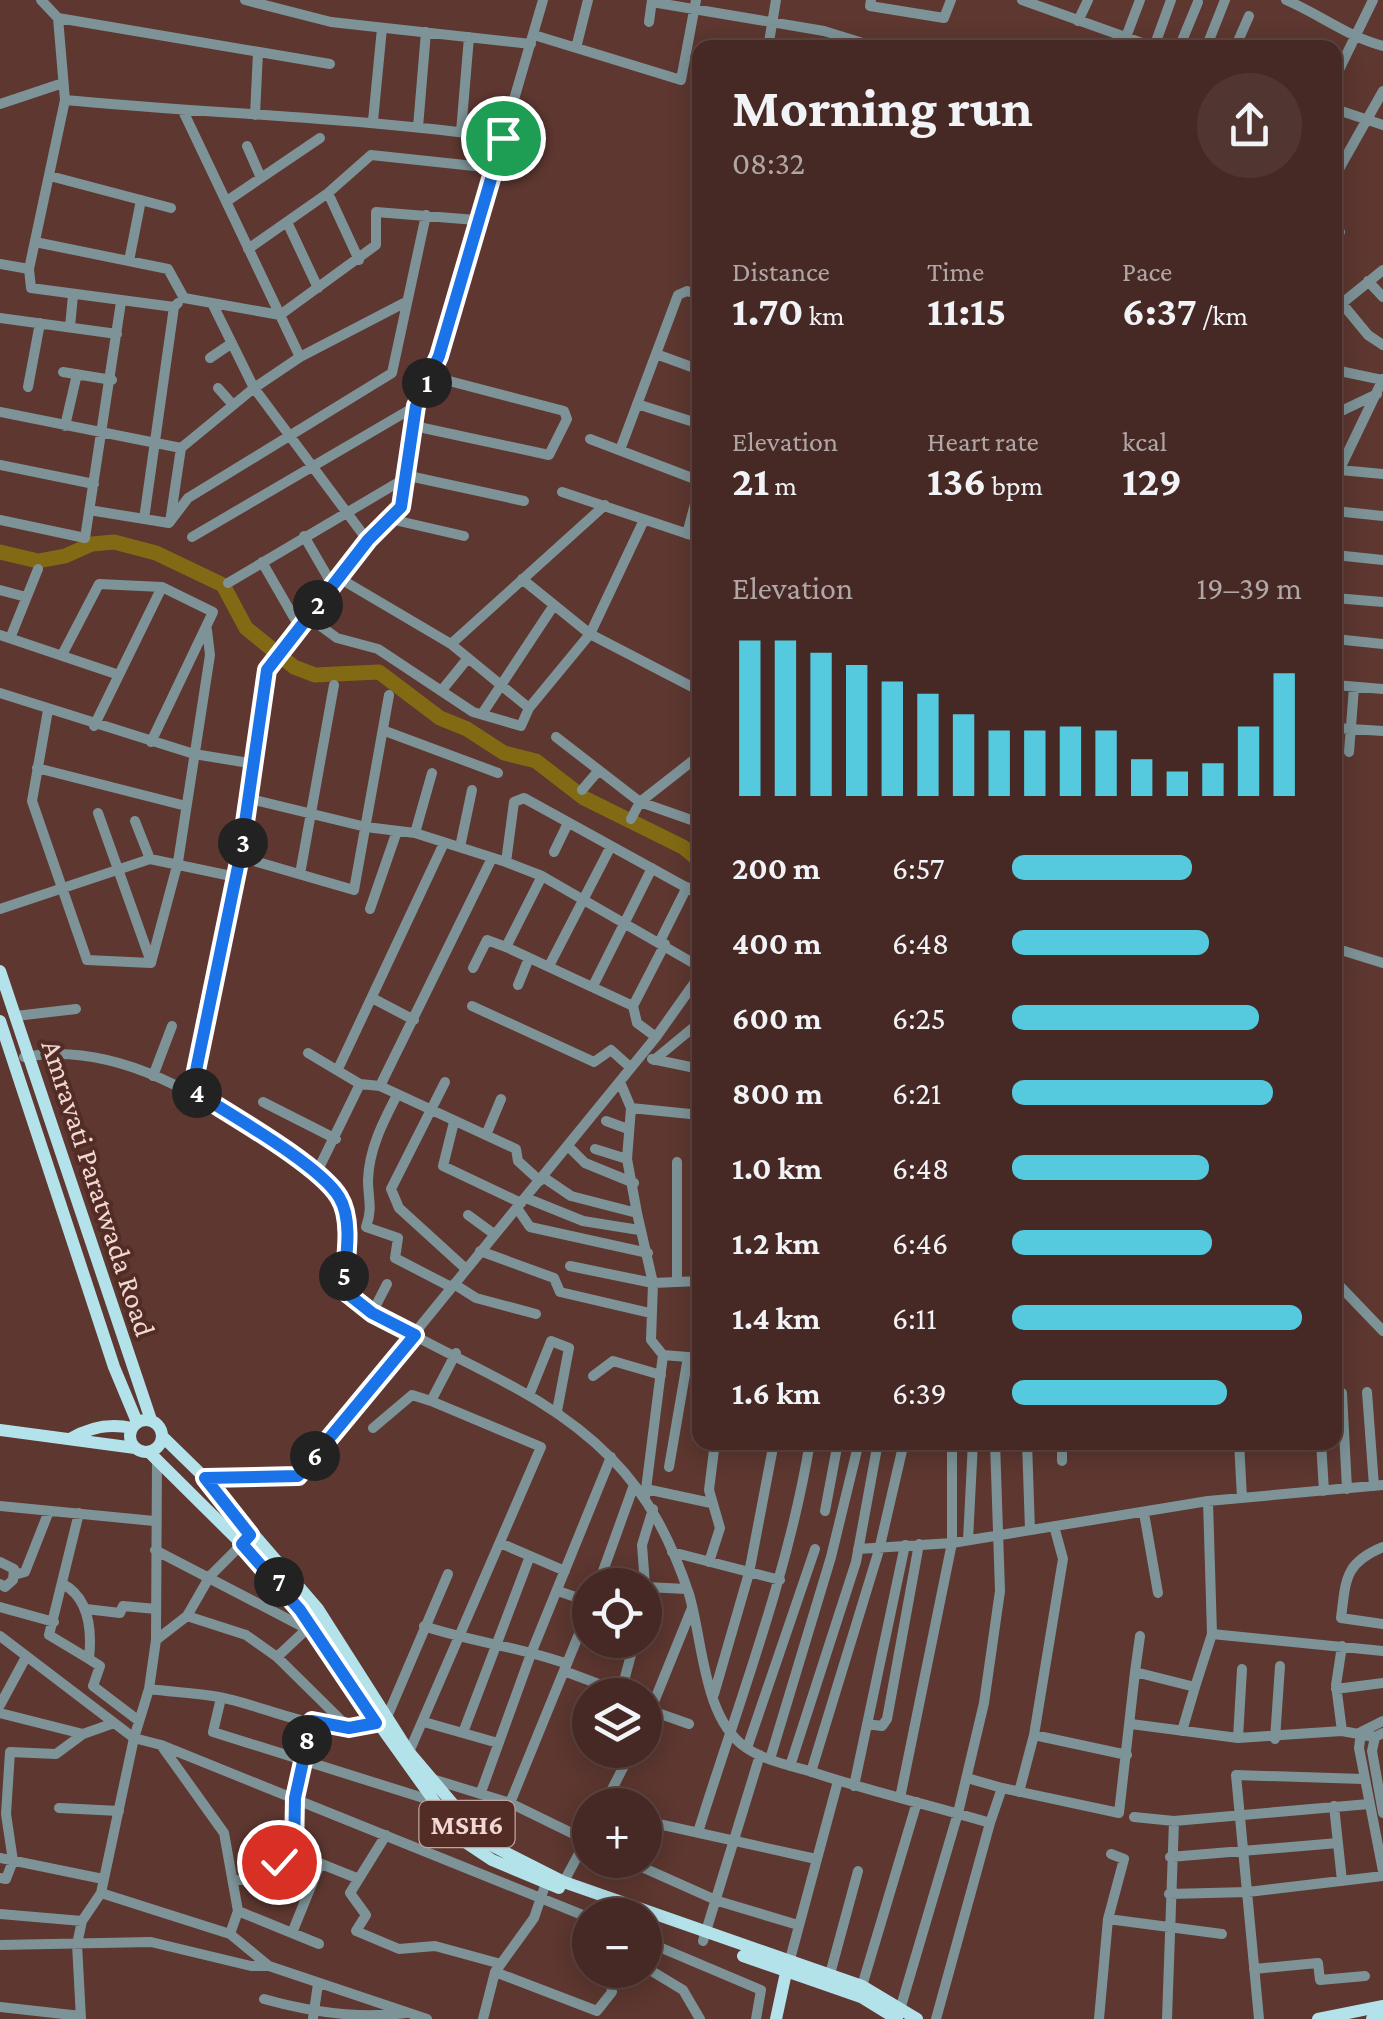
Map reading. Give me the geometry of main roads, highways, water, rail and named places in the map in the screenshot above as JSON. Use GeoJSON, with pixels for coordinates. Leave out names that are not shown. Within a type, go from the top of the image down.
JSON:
{"type":"FeatureCollection","features":[{"type":"Feature","properties":{"kind":"main road","name":"Amravati Paratwada Road"},"geometry":{"type":"LineString","coordinates":[[0,972],[140,1423]]}},
{"type":"Feature","properties":{"kind":"main road","name":"Amravati Paratwada Road"},"geometry":{"type":"LineString","coordinates":[[0,1021],[114,1367],[140,1423]]}},
{"type":"Feature","properties":{"kind":"main road"},"geometry":{"type":"LineString","coordinates":[[140,1423],[147,1453]]}},
{"type":"Feature","properties":{"kind":"main road"},"geometry":{"type":"LineString","coordinates":[[70,1438],[90,1429],[140,1423],[163,1436],[147,1453]]}},
{"type":"Feature","properties":{"kind":"main road"},"geometry":{"type":"LineString","coordinates":[[0,1430],[147,1453]]}},
{"type":"Feature","properties":{"kind":"main road","name":"MSH6"},"geometry":{"type":"LineString","coordinates":[[163,1436],[205,1478],[309,1627],[381,1720],[485,1842],[547,1879]]}},
{"type":"Feature","properties":{"kind":"main road","name":"MSH6"},"geometry":{"type":"LineString","coordinates":[[147,1453],[318,1608],[381,1720],[433,1801],[468,1846],[862,1997],[898,2015],[918,2019]]}},
{"type":"Feature","properties":{"kind":"main road","name":"MSH6"},"geometry":{"type":"LineString","coordinates":[[562,1885],[585,1898]]}},
{"type":"Feature","properties":{"kind":"main road","name":"MSH6"},"geometry":{"type":"LineString","coordinates":[[662,1925],[767,1965],[830,1974],[862,1986],[898,2015]]}},
{"type":"Feature","properties":{"kind":"main road"},"geometry":{"type":"LineString","coordinates":[[776,2019],[787,1968]]}},
{"type":"Feature","properties":{"kind":"main road"},"geometry":{"type":"LineString","coordinates":[[1318,2019],[1383,2006]]}},
{"type":"Feature","properties":{"kind":"main road"},"geometry":{"type":"LineString","coordinates":[[1372,2019],[1383,2017]]}},
{"type":"Feature","properties":{"kind":"waterway"},"geometry":{"type":"LineString","coordinates":[[0,552],[38,561],[65,556],[92,544],[114,542],[156,553],[223,585],[246,628],[294,667],[315,675],[379,672],[440,718],[467,729],[504,753],[536,761],[584,798],[692,854]]}}]}
